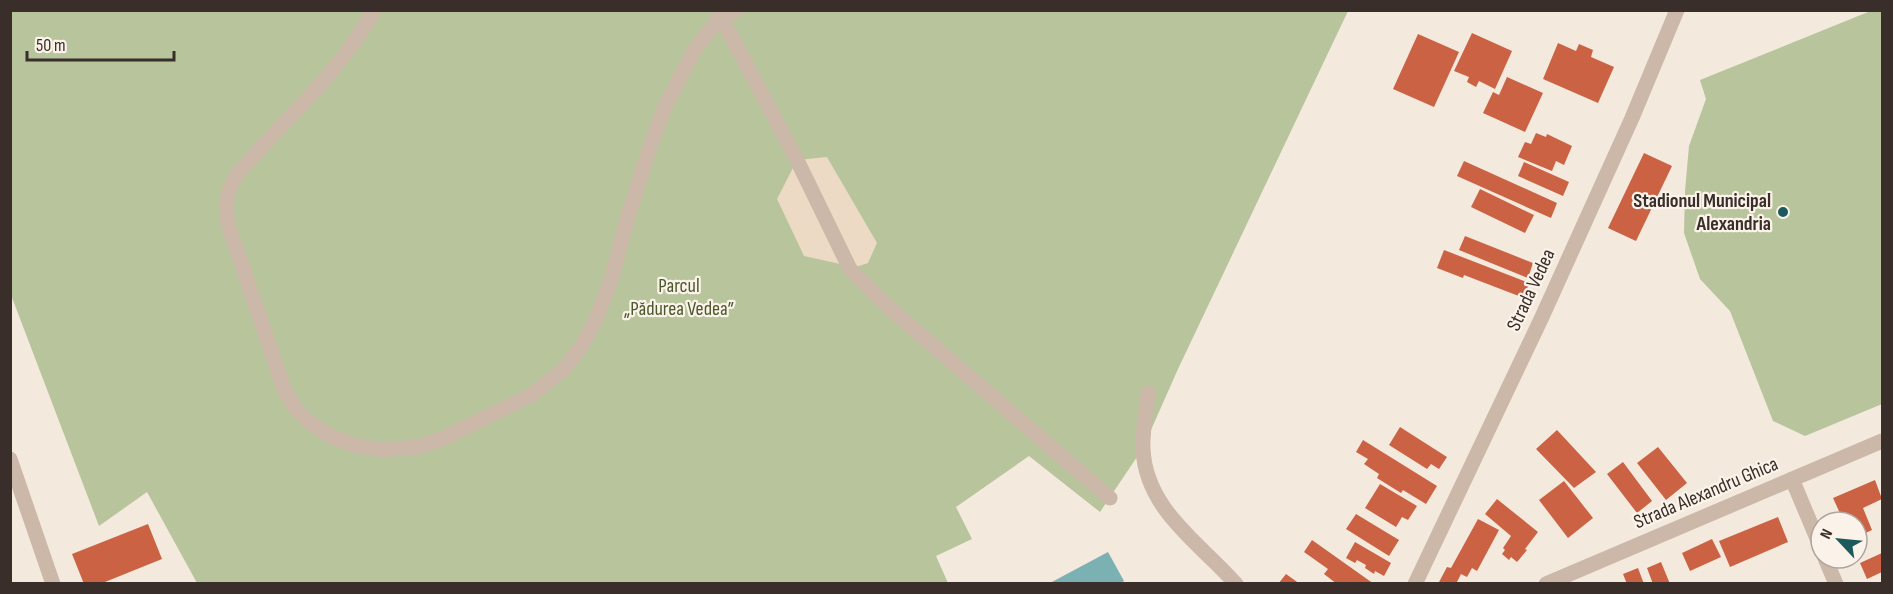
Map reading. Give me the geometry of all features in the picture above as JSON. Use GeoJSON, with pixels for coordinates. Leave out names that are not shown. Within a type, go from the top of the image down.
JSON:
{"type":"FeatureCollection","features":[{"type":"Feature","properties":{"kind":"street"},"geometry":{"type":"LineString","coordinates":[[374,10],[361,36],[331,74],[239,172],[227,197],[226,213],[284,389],[295,408],[310,423],[330,436],[354,445],[381,450],[417,447],[442,439],[533,394],[570,362],[581,347],[600,309],[611,280],[628,216],[666,104],[694,49],[719,14],[738,10]]}},
{"type":"Feature","properties":{"kind":"street","name":"Strada Vedea"},"geometry":{"type":"LineString","coordinates":[[1415,583],[1542,317],[1632,117],[1677,10]]}},
{"type":"Feature","properties":{"kind":"street"},"geometry":{"type":"LineString","coordinates":[[719,14],[797,160],[850,269],[886,304],[1110,498]]}},
{"type":"Feature","properties":{"kind":"street"},"geometry":{"type":"LineString","coordinates":[[1149,393],[1143,448],[1150,484],[1158,500],[1171,517],[1236,584]]}},
{"type":"Feature","properties":{"kind":"street","name":"Strada Alexandru Ghica"},"geometry":{"type":"LineString","coordinates":[[1546,584],[1882,441]]}},
{"type":"Feature","properties":{"kind":"street"},"geometry":{"type":"LineString","coordinates":[[10,459],[53,584]]}},
{"type":"Feature","properties":{"kind":"street"},"geometry":{"type":"LineString","coordinates":[[1792,479],[1809,519]]}},
{"type":"Feature","properties":{"kind":"street"},"geometry":{"type":"LineString","coordinates":[[1830,570],[1836,584]]}},
{"type":"Feature","properties":{"kind":"green space","name":"Stadionul Municipal Alexandria"},"geometry":{"type":"Polygon","coordinates":[[[1873,10],[1882,11],[1882,404],[1805,436],[1773,421],[1730,311],[1700,279],[1684,233],[1689,146],[1706,99],[1700,80],[1873,10]]]}},
{"type":"Feature","properties":{"kind":"green space","name":"Parcul „Pădurea Vedea”"},"geometry":{"type":"Polygon","coordinates":[[[11,11],[1348,11],[1178,369],[1143,448],[1100,512],[1029,456],[956,507],[972,539],[936,556],[948,583],[197,583],[147,492],[99,526],[11,295],[11,11]]]}},
{"type":"Feature","properties":{"kind":"shaded area"},"geometry":{"type":"Polygon","coordinates":[[[827,157],[877,243],[868,263],[850,269],[840,264],[804,256],[777,199],[797,160],[827,157]]]}},
{"type":"Feature","properties":{"kind":"water"},"geometry":{"type":"Polygon","coordinates":[[[1108,552],[1124,581],[1119,584],[1050,583],[1108,552]]]}},
{"type":"Feature","properties":{"kind":"building"},"geometry":{"type":"Polygon","coordinates":[[[1472,33],[1512,51],[1495,89],[1479,81],[1476,87],[1467,82],[1469,77],[1454,71],[1472,33]]]}},
{"type":"Feature","properties":{"kind":"building"},"geometry":{"type":"Polygon","coordinates":[[[1418,34],[1459,52],[1434,107],[1393,89],[1418,34]]]}},
{"type":"Feature","properties":{"kind":"building"},"geometry":{"type":"Polygon","coordinates":[[[1558,43],[1576,51],[1579,44],[1593,50],[1591,57],[1614,67],[1598,103],[1543,79],[1558,43]]]}},
{"type":"Feature","properties":{"kind":"building"},"geometry":{"type":"Polygon","coordinates":[[[1507,77],[1543,93],[1525,132],[1483,113],[1493,92],[1499,95],[1507,77]]]}},
{"type":"Feature","properties":{"kind":"building"},"geometry":{"type":"Polygon","coordinates":[[[1536,133],[1546,137],[1547,134],[1572,146],[1564,165],[1556,161],[1552,171],[1518,157],[1525,142],[1531,144],[1536,133]]]}},
{"type":"Feature","properties":{"kind":"building"},"geometry":{"type":"Polygon","coordinates":[[[1644,153],[1672,166],[1636,241],[1608,228],[1644,153]]]}},
{"type":"Feature","properties":{"kind":"building"},"geometry":{"type":"Polygon","coordinates":[[[1464,161],[1557,203],[1551,218],[1457,176],[1464,161]]]}},
{"type":"Feature","properties":{"kind":"building"},"geometry":{"type":"Polygon","coordinates":[[[1524,162],[1569,182],[1563,196],[1518,176],[1524,162]]]}},
{"type":"Feature","properties":{"kind":"building"},"geometry":{"type":"Polygon","coordinates":[[[1480,189],[1534,215],[1525,233],[1471,207],[1480,189]]]}},
{"type":"Feature","properties":{"kind":"building"},"geometry":{"type":"Polygon","coordinates":[[[1465,236],[1533,263],[1528,278],[1459,250],[1465,236]]]}},
{"type":"Feature","properties":{"kind":"building"},"geometry":{"type":"Polygon","coordinates":[[[1444,250],[1529,283],[1524,298],[1464,275],[1463,278],[1437,268],[1444,250]]]}},
{"type":"Feature","properties":{"kind":"building"},"geometry":{"type":"Polygon","coordinates":[[[1400,427],[1447,457],[1439,469],[1431,464],[1427,469],[1389,445],[1400,427]]]}},
{"type":"Feature","properties":{"kind":"building"},"geometry":{"type":"Polygon","coordinates":[[[1557,430],[1596,472],[1574,488],[1536,449],[1557,430]]]}},
{"type":"Feature","properties":{"kind":"building"},"geometry":{"type":"Polygon","coordinates":[[[1363,440],[1437,486],[1426,504],[1403,490],[1401,493],[1377,478],[1379,474],[1364,464],[1368,459],[1356,452],[1363,440]]]}},
{"type":"Feature","properties":{"kind":"building"},"geometry":{"type":"Polygon","coordinates":[[[1658,447],[1687,483],[1666,500],[1637,463],[1658,447]]]}},
{"type":"Feature","properties":{"kind":"building"},"geometry":{"type":"Polygon","coordinates":[[[1623,462],[1652,501],[1637,513],[1607,474],[1623,462]]]}},
{"type":"Feature","properties":{"kind":"building"},"geometry":{"type":"Polygon","coordinates":[[[1875,480],[1882,499],[1863,508],[1864,510],[1838,510],[1833,498],[1875,480]]]}},
{"type":"Feature","properties":{"kind":"building"},"geometry":{"type":"Polygon","coordinates":[[[1564,481],[1593,518],[1568,538],[1539,500],[1564,481]]]}},
{"type":"Feature","properties":{"kind":"building"},"geometry":{"type":"Polygon","coordinates":[[[1380,484],[1417,506],[1408,520],[1402,517],[1396,527],[1365,508],[1380,484]]]}},
{"type":"Feature","properties":{"kind":"building"},"geometry":{"type":"Polygon","coordinates":[[[1497,499],[1538,532],[1517,562],[1511,557],[1509,560],[1502,554],[1511,536],[1485,514],[1497,499]]]}},
{"type":"Feature","properties":{"kind":"building"},"geometry":{"type":"Polygon","coordinates":[[[1356,514],[1399,540],[1389,556],[1346,529],[1356,514]]]}},
{"type":"Feature","properties":{"kind":"building"},"geometry":{"type":"Polygon","coordinates":[[[1778,517],[1788,542],[1730,567],[1719,541],[1778,517]]]}},
{"type":"Feature","properties":{"kind":"building"},"geometry":{"type":"Polygon","coordinates":[[[1478,519],[1499,530],[1477,571],[1472,568],[1467,577],[1461,574],[1456,584],[1438,584],[1447,567],[1451,568],[1478,519]]]}},
{"type":"Feature","properties":{"kind":"building"},"geometry":{"type":"Polygon","coordinates":[[[148,524],[162,559],[100,584],[84,584],[72,554],[148,524]]]}},
{"type":"Feature","properties":{"kind":"building"},"geometry":{"type":"Polygon","coordinates":[[[1712,539],[1721,557],[1690,571],[1682,553],[1712,539]]]}},
{"type":"Feature","properties":{"kind":"building"},"geometry":{"type":"Polygon","coordinates":[[[1312,540],[1374,584],[1337,584],[1324,574],[1328,569],[1304,552],[1312,540]]]}},
{"type":"Feature","properties":{"kind":"building"},"geometry":{"type":"Polygon","coordinates":[[[1355,542],[1391,563],[1384,576],[1375,571],[1374,574],[1365,568],[1366,565],[1357,560],[1355,563],[1346,558],[1355,542]]]}},
{"type":"Feature","properties":{"kind":"building"},"geometry":{"type":"Polygon","coordinates":[[[1882,553],[1882,572],[1867,579],[1863,570],[1869,570],[1869,559],[1882,553]]]}},
{"type":"Feature","properties":{"kind":"building"},"geometry":{"type":"Polygon","coordinates":[[[1661,562],[1670,584],[1653,584],[1647,568],[1661,562]]]}},
{"type":"Feature","properties":{"kind":"building"},"geometry":{"type":"Polygon","coordinates":[[[1638,568],[1644,584],[1627,584],[1623,574],[1638,568]]]}},
{"type":"Feature","properties":{"kind":"building"},"geometry":{"type":"Polygon","coordinates":[[[1286,574],[1300,584],[1278,584],[1286,574]]]}},
{"type":"Feature","properties":{"kind":"place","name":"Stadionul Municipal Alexandria"},"geometry":{"type":"Point","coordinates":[1783,212]}}]}
